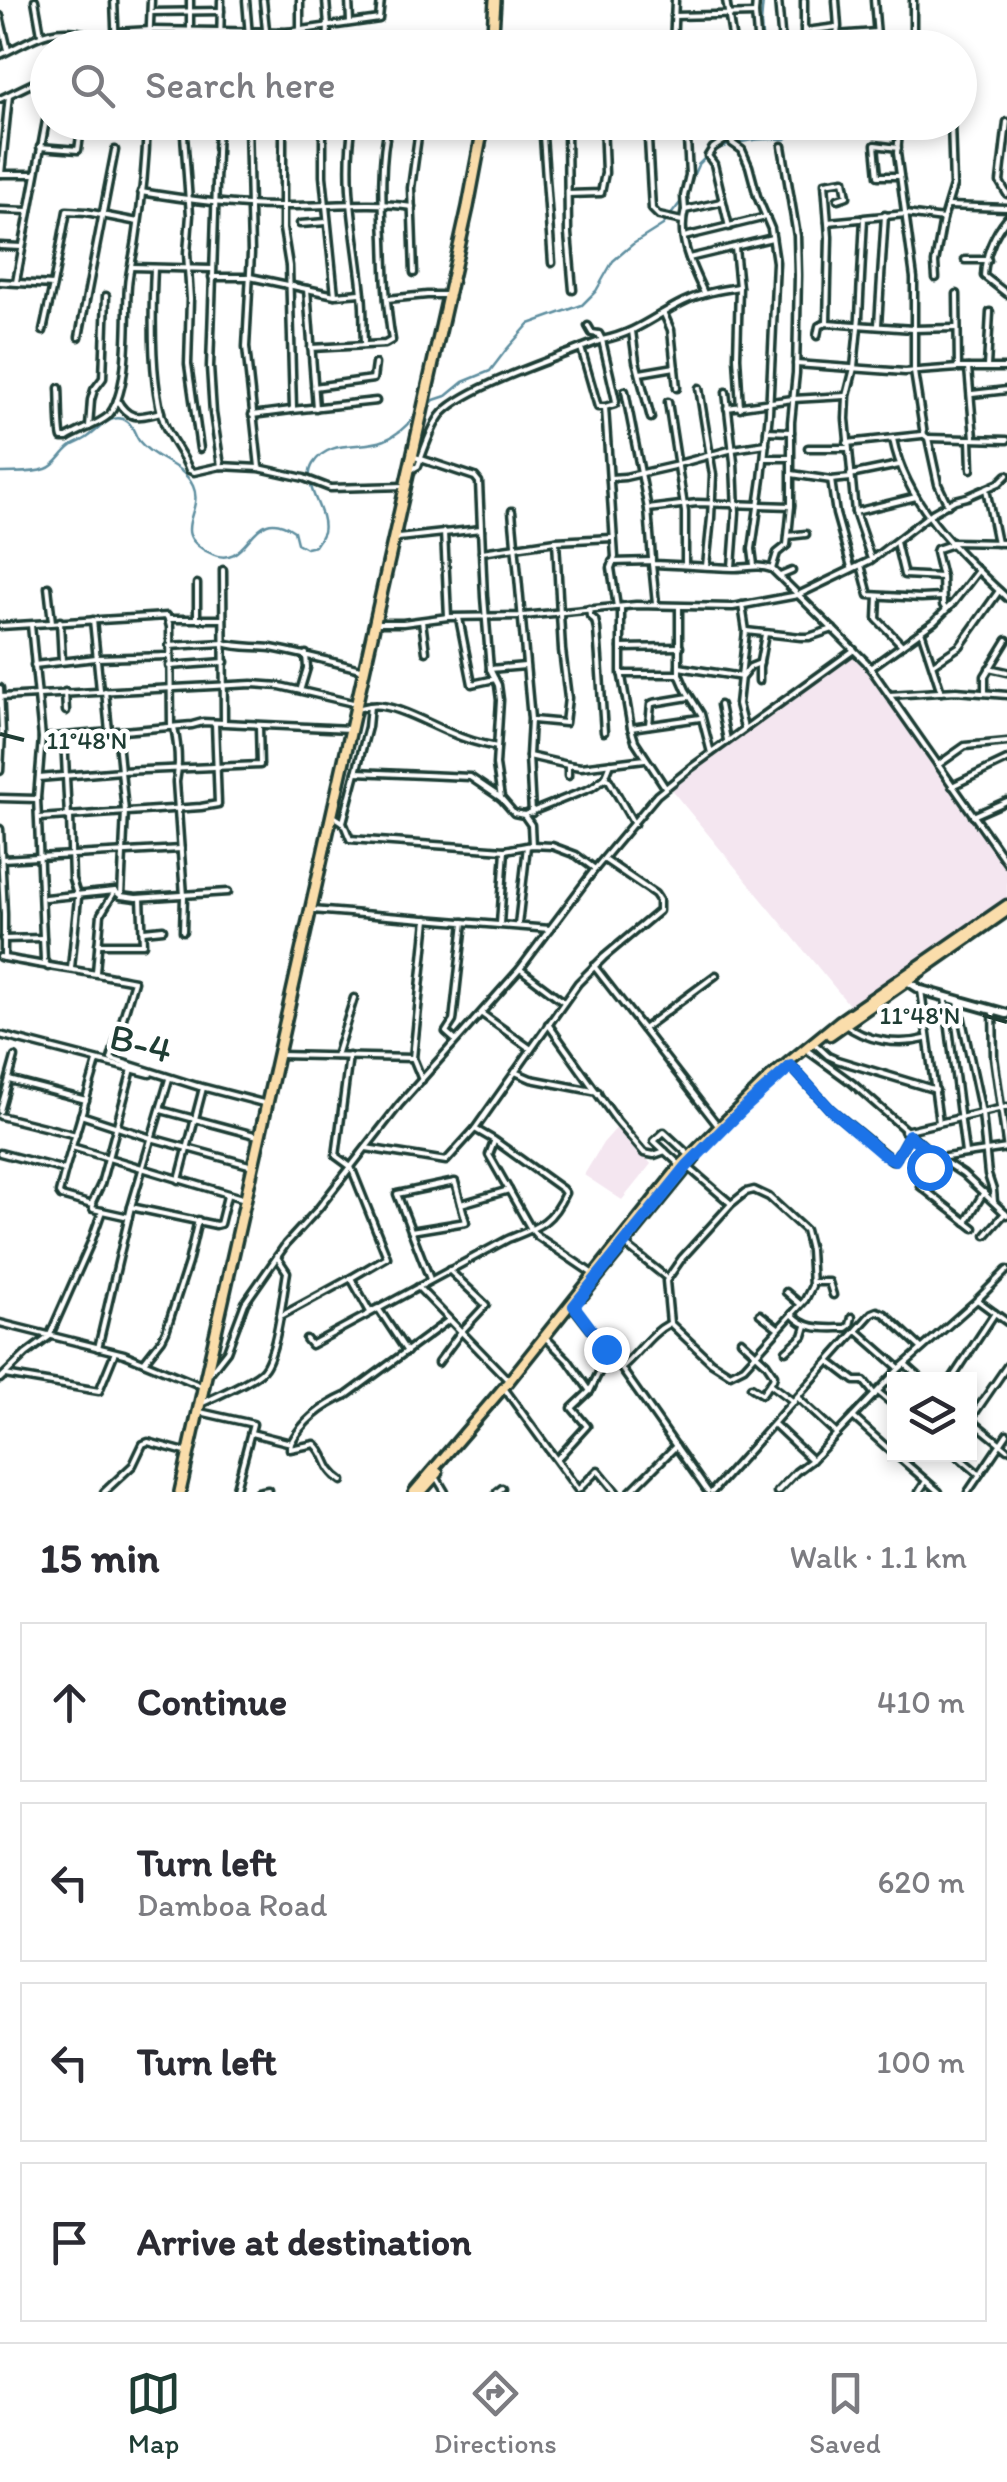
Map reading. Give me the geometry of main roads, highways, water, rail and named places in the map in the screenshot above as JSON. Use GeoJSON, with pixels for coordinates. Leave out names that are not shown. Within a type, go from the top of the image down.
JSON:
{"type":"FeatureCollection","features":[{"type":"Feature","properties":{"kind":"highway"},"geometry":{"type":"LineString","coordinates":[[493,30],[495,0]]}},
{"type":"Feature","properties":{"kind":"highway"},"geometry":{"type":"LineString","coordinates":[[180,1492],[408,472],[416,458],[416,436],[481,140]]}},
{"type":"Feature","properties":{"kind":"main road"},"geometry":{"type":"LineString","coordinates":[[418,1492],[718,1127],[804,1048],[1007,908]]}},
{"type":"Feature","properties":{"kind":"main road"},"geometry":{"type":"LineString","coordinates":[[685,1163],[812,1048],[905,978]]}},
{"type":"Feature","properties":{"kind":"main road"},"geometry":{"type":"LineString","coordinates":[[508,1386],[622,1242]]}},
{"type":"Feature","properties":{"kind":"waterway"},"geometry":{"type":"LineString","coordinates":[[762,30],[763,0]]}},
{"type":"Feature","properties":{"kind":"waterway"},"geometry":{"type":"LineString","coordinates":[[714,151],[749,140]]}},
{"type":"Feature","properties":{"kind":"waterway"},"geometry":{"type":"LineString","coordinates":[[688,187],[707,156]]}},
{"type":"Feature","properties":{"kind":"waterway"},"geometry":{"type":"LineString","coordinates":[[426,408],[463,382],[490,371],[529,324],[582,305],[596,291],[613,261],[663,225],[683,199]]}},
{"type":"Feature","properties":{"kind":"waterway"},"geometry":{"type":"LineString","coordinates":[[0,473],[50,468],[71,446],[106,422],[122,419],[146,448],[182,472],[193,486],[195,504],[189,529],[197,545],[224,557],[243,547],[258,529],[279,524],[294,531],[297,543],[306,548],[315,546],[323,532],[322,515],[310,480],[313,464],[336,448],[385,440],[416,416]]}}]}
